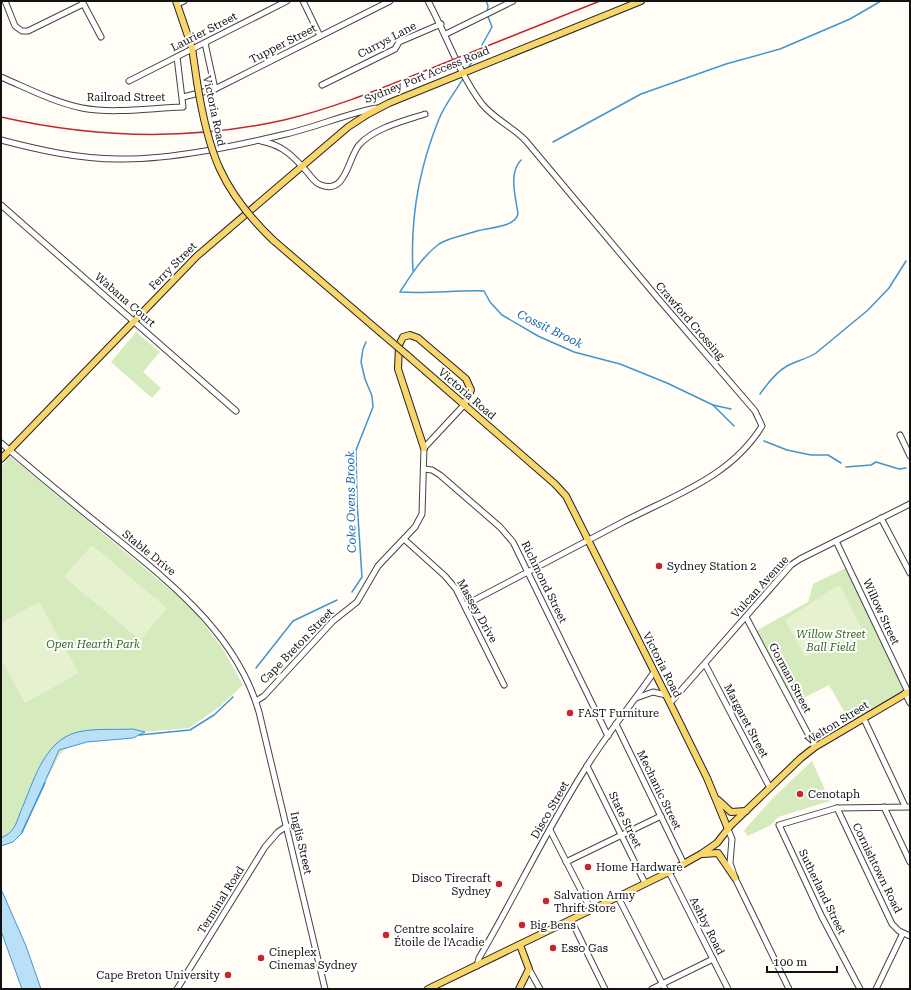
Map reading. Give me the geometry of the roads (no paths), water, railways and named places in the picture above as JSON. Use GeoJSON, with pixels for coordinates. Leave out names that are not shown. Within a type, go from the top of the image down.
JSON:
{"type":"FeatureCollection","features":[{"type":"Feature","properties":{"kind":"main road","name":"Sydney Port Access Road"},"geometry":{"type":"LineString","coordinates":[[378,108],[641,1]]}},
{"type":"Feature","properties":{"kind":"main road","name":"Victoria Road"},"geometry":{"type":"LineString","coordinates":[[176,2],[192,48],[205,127],[219,171],[243,208],[273,240],[558,486],[573,507],[670,703],[728,829]]}},
{"type":"Feature","properties":{"kind":"main road","name":"Ferry Street"},"geometry":{"type":"LineString","coordinates":[[1,459],[197,256],[348,127],[378,108]]}},
{"type":"Feature","properties":{"kind":"main road"},"geometry":{"type":"LineString","coordinates":[[424,448],[398,369],[399,345],[403,337],[410,335],[418,338],[468,382],[471,390],[464,406]]}},
{"type":"Feature","properties":{"kind":"main road","name":"Welton Street"},"geometry":{"type":"LineString","coordinates":[[428,989],[669,872],[702,854],[717,843],[728,829],[815,747],[908,692]]}},
{"type":"Feature","properties":{"kind":"main road"},"geometry":{"type":"LineString","coordinates":[[714,796],[731,812],[740,813],[748,810]]}},
{"type":"Feature","properties":{"kind":"main road"},"geometry":{"type":"LineString","coordinates":[[702,854],[718,852],[735,878]]}},
{"type":"Feature","properties":{"kind":"main road"},"geometry":{"type":"LineString","coordinates":[[519,989],[529,969],[520,944]]}},
{"type":"Feature","properties":{"kind":"street"},"geometry":{"type":"LineString","coordinates":[[5,1],[15,26],[21,31],[28,30],[83,2],[100,37]]}},
{"type":"Feature","properties":{"kind":"street"},"geometry":{"type":"LineString","coordinates":[[176,2],[184,1]]}},
{"type":"Feature","properties":{"kind":"street","name":"Laurier Street"},"geometry":{"type":"LineString","coordinates":[[129,81],[287,1]]}},
{"type":"Feature","properties":{"kind":"street"},"geometry":{"type":"LineString","coordinates":[[304,1],[320,36]]}},
{"type":"Feature","properties":{"kind":"street","name":"Tupper Street"},"geometry":{"type":"LineString","coordinates":[[182,97],[215,89],[390,1]]}},
{"type":"Feature","properties":{"kind":"street","name":"Crawford Crossing"},"geometry":{"type":"LineString","coordinates":[[428,1],[441,24],[471,87],[483,105],[517,131],[526,141],[760,418],[762,426],[720,471],[702,484],[589,540],[465,605]]}},
{"type":"Feature","properties":{"kind":"street"},"geometry":{"type":"LineString","coordinates":[[446,34],[513,1]]}},
{"type":"Feature","properties":{"kind":"street","name":"Currys Lane"},"geometry":{"type":"LineString","coordinates":[[322,85],[395,49],[399,42],[441,24]]}},
{"type":"Feature","properties":{"kind":"street"},"geometry":{"type":"LineString","coordinates":[[205,43],[215,89]]}},
{"type":"Feature","properties":{"kind":"street","name":"Railroad Street"},"geometry":{"type":"LineString","coordinates":[[1,77],[59,101],[82,108],[99,110],[183,107],[177,57]]}},
{"type":"Feature","properties":{"kind":"street","name":"Sydney Port Access Road"},"geometry":{"type":"LineString","coordinates":[[1,140],[72,155],[135,160],[258,140],[312,128],[378,108]]}},
{"type":"Feature","properties":{"kind":"street"},"geometry":{"type":"LineString","coordinates":[[258,140],[280,146],[293,157],[316,182],[327,187],[334,186],[342,179],[354,154],[365,140],[390,126],[425,114]]}},
{"type":"Feature","properties":{"kind":"street","name":"Wabana Court"},"geometry":{"type":"LineString","coordinates":[[1,205],[236,411]]}},
{"type":"Feature","properties":{"kind":"street"},"geometry":{"type":"LineString","coordinates":[[424,448],[464,406]]}},
{"type":"Feature","properties":{"kind":"street"},"geometry":{"type":"LineString","coordinates":[[900,435],[910,456]]}},
{"type":"Feature","properties":{"kind":"street","name":"Stable Drive"},"geometry":{"type":"LineString","coordinates":[[1,444],[175,587],[192,604],[209,622],[226,648],[251,688],[256,702]]}},
{"type":"Feature","properties":{"kind":"street","name":"Cape Breton Street"},"geometry":{"type":"LineString","coordinates":[[256,702],[264,696],[334,621],[357,602],[378,566],[415,527],[422,514],[424,448]]}},
{"type":"Feature","properties":{"kind":"street","name":"Richmond Street"},"geometry":{"type":"LineString","coordinates":[[424,470],[437,472],[500,527],[513,542],[608,736]]}},
{"type":"Feature","properties":{"kind":"street","name":"Vulcan Avenue"},"geometry":{"type":"LineString","coordinates":[[670,703],[791,565],[910,504]]}},
{"type":"Feature","properties":{"kind":"street"},"geometry":{"type":"LineString","coordinates":[[881,518],[910,573]]}},
{"type":"Feature","properties":{"kind":"street","name":"Massey Drive"},"geometry":{"type":"LineString","coordinates":[[404,539],[450,582],[465,605],[504,685]]}},
{"type":"Feature","properties":{"kind":"street","name":"Willow Street"},"geometry":{"type":"LineString","coordinates":[[836,541],[908,692],[910,703]]}},
{"type":"Feature","properties":{"kind":"street","name":"Gorman Street"},"geometry":{"type":"LineString","coordinates":[[746,617],[815,747]]}},
{"type":"Feature","properties":{"kind":"street","name":"Margaret Street"},"geometry":{"type":"LineString","coordinates":[[705,664],[770,788]]}},
{"type":"Feature","properties":{"kind":"street","name":"Disco Street"},"geometry":{"type":"LineString","coordinates":[[477,966],[479,958],[587,766],[654,672]]}},
{"type":"Feature","properties":{"kind":"street"},"geometry":{"type":"LineString","coordinates":[[635,698],[653,692],[666,695]]}},
{"type":"Feature","properties":{"kind":"street","name":"Inglis Street"},"geometry":{"type":"LineString","coordinates":[[256,702],[325,989]]}},
{"type":"Feature","properties":{"kind":"street"},"geometry":{"type":"LineString","coordinates":[[837,808],[908,807],[864,718]]}},
{"type":"Feature","properties":{"kind":"street","name":"Mechanic Street"},"geometry":{"type":"LineString","coordinates":[[616,724],[684,864]]}},
{"type":"Feature","properties":{"kind":"street","name":"State Street"},"geometry":{"type":"LineString","coordinates":[[587,766],[645,883]]}},
{"type":"Feature","properties":{"kind":"street"},"geometry":{"type":"LineString","coordinates":[[884,807],[910,862]]}},
{"type":"Feature","properties":{"kind":"street","name":"Sutherland Street"},"geometry":{"type":"LineString","coordinates":[[837,808],[779,825],[822,917],[860,989]]}},
{"type":"Feature","properties":{"kind":"street","name":"Cornishtown Road"},"geometry":{"type":"LineString","coordinates":[[837,808],[892,924],[903,933]]}},
{"type":"Feature","properties":{"kind":"street"},"geometry":{"type":"LineString","coordinates":[[566,862],[661,816]]}},
{"type":"Feature","properties":{"kind":"street","name":"Terminal Road"},"geometry":{"type":"LineString","coordinates":[[177,989],[265,847],[278,832],[287,826]]}},
{"type":"Feature","properties":{"kind":"street"},"geometry":{"type":"LineString","coordinates":[[728,829],[732,839],[729,860],[735,878],[790,989]]}},
{"type":"Feature","properties":{"kind":"street"},"geometry":{"type":"LineString","coordinates":[[550,830],[591,910]]}},
{"type":"Feature","properties":{"kind":"street","name":"Ashby Road"},"geometry":{"type":"LineString","coordinates":[[669,872],[728,989]]}},
{"type":"Feature","properties":{"kind":"street"},"geometry":{"type":"LineString","coordinates":[[618,897],[665,989]]}},
{"type":"Feature","properties":{"kind":"street"},"geometry":{"type":"LineString","coordinates":[[571,920],[605,989]]}},
{"type":"Feature","properties":{"kind":"street"},"geometry":{"type":"LineString","coordinates":[[876,989],[903,933],[910,936]]}},
{"type":"Feature","properties":{"kind":"street"},"geometry":{"type":"LineString","coordinates":[[652,989],[713,959]]}},
{"type":"Feature","properties":{"kind":"street"},"geometry":{"type":"LineString","coordinates":[[529,969],[540,989]]}},
{"type":"Feature","properties":{"kind":"water"},"geometry":{"type":"Polygon","coordinates":[[[133,729],[145,732],[133,738],[87,742],[59,750],[22,833],[13,842],[1,846],[1,838],[14,828],[41,765],[48,753],[56,744],[66,737],[78,732],[133,729]]]}},
{"type":"Feature","properties":{"kind":"water"},"geometry":{"type":"Polygon","coordinates":[[[1,889],[26,946],[41,989],[22,989],[1,931],[1,889]]]}},
{"type":"Feature","properties":{"kind":"waterway"},"geometry":{"type":"LineString","coordinates":[[482,45],[492,27],[487,14],[488,6],[486,1]]}},
{"type":"Feature","properties":{"kind":"waterway"},"geometry":{"type":"LineString","coordinates":[[553,142],[641,94],[726,64],[780,49],[850,19],[881,1]]}},
{"type":"Feature","properties":{"kind":"waterway"},"geometry":{"type":"LineString","coordinates":[[468,68],[478,53]]}},
{"type":"Feature","properties":{"kind":"waterway"},"geometry":{"type":"LineString","coordinates":[[413,271],[413,232],[417,194],[421,175],[441,113],[464,77]]}},
{"type":"Feature","properties":{"kind":"waterway","name":"Cossit Brook"},"geometry":{"type":"LineString","coordinates":[[521,160],[517,165],[514,179],[518,214],[516,219],[501,226],[458,236],[439,244],[422,260],[400,292],[421,293],[484,291],[490,302],[502,315],[538,336],[574,352],[620,364],[667,383],[713,405],[734,426]]}},
{"type":"Feature","properties":{"kind":"waterway"},"geometry":{"type":"LineString","coordinates":[[760,394],[775,375],[790,364],[816,353],[868,310],[889,288],[906,261]]}},
{"type":"Feature","properties":{"kind":"waterway","name":"Coke Ovens Brook"},"geometry":{"type":"LineString","coordinates":[[352,592],[362,577],[357,502],[356,450],[373,407],[372,396],[365,379],[361,362],[363,349],[366,342]]}},
{"type":"Feature","properties":{"kind":"waterway"},"geometry":{"type":"LineString","coordinates":[[713,405],[731,409]]}},
{"type":"Feature","properties":{"kind":"waterway","name":"Cossit Brook"},"geometry":{"type":"LineString","coordinates":[[764,441],[787,450],[811,455],[828,455],[841,463]]}},
{"type":"Feature","properties":{"kind":"waterway","name":"Cossit Brook"},"geometry":{"type":"LineString","coordinates":[[846,467],[871,465],[876,462],[899,469],[906,468]]}},
{"type":"Feature","properties":{"kind":"waterway","name":"Coke Ovens Brook"},"geometry":{"type":"LineString","coordinates":[[256,668],[293,621],[337,600]]}},
{"type":"Feature","properties":{"kind":"waterway","name":"Coke Ovens Brook"},"geometry":{"type":"LineString","coordinates":[[139,735],[190,730],[214,715],[233,697]]}},
{"type":"Feature","properties":{"kind":"waterway","name":"Coke Ovens Brook"},"geometry":{"type":"LineString","coordinates":[[22,832],[45,783]]}},
{"type":"Feature","properties":{"kind":"railway"},"geometry":{"type":"LineString","coordinates":[[1,117],[36,124],[107,133],[178,134],[249,127],[318,111],[368,94],[600,1]]}},
{"type":"Feature","properties":{"kind":"place","name":"Sydney Station 2"},"geometry":{"type":"Point","coordinates":[659,566]}},
{"type":"Feature","properties":{"kind":"place","name":"FAST Furniture"},"geometry":{"type":"Point","coordinates":[570,713]}},
{"type":"Feature","properties":{"kind":"place","name":"Cenotaph"},"geometry":{"type":"Point","coordinates":[800,794]}},
{"type":"Feature","properties":{"kind":"place","name":"Home Hardware"},"geometry":{"type":"Point","coordinates":[588,867]}},
{"type":"Feature","properties":{"kind":"place","name":"Disco Tirecraft Sydney"},"geometry":{"type":"Point","coordinates":[499,884]}},
{"type":"Feature","properties":{"kind":"place","name":"Salvation Army Thrift Store"},"geometry":{"type":"Point","coordinates":[546,901]}},
{"type":"Feature","properties":{"kind":"place","name":"Big Bens"},"geometry":{"type":"Point","coordinates":[522,925]}},
{"type":"Feature","properties":{"kind":"place","name":"Centre scolaire Étoile de l'Acadie"},"geometry":{"type":"Point","coordinates":[386,935]}},
{"type":"Feature","properties":{"kind":"place","name":"Esso Gas"},"geometry":{"type":"Point","coordinates":[553,948]}},
{"type":"Feature","properties":{"kind":"place","name":"Cineplex Cinemas Sydney"},"geometry":{"type":"Point","coordinates":[261,958]}},
{"type":"Feature","properties":{"kind":"place","name":"Cape Breton University"},"geometry":{"type":"Point","coordinates":[228,975]}},
{"type":"Feature","properties":{"kind":"park label","name":"Willow Street Ball Field"},"geometry":{"type":"Point","coordinates":[831,640]}},
{"type":"Feature","properties":{"kind":"park label","name":"Open Hearth Park"},"geometry":{"type":"Point","coordinates":[93,644]}}]}
